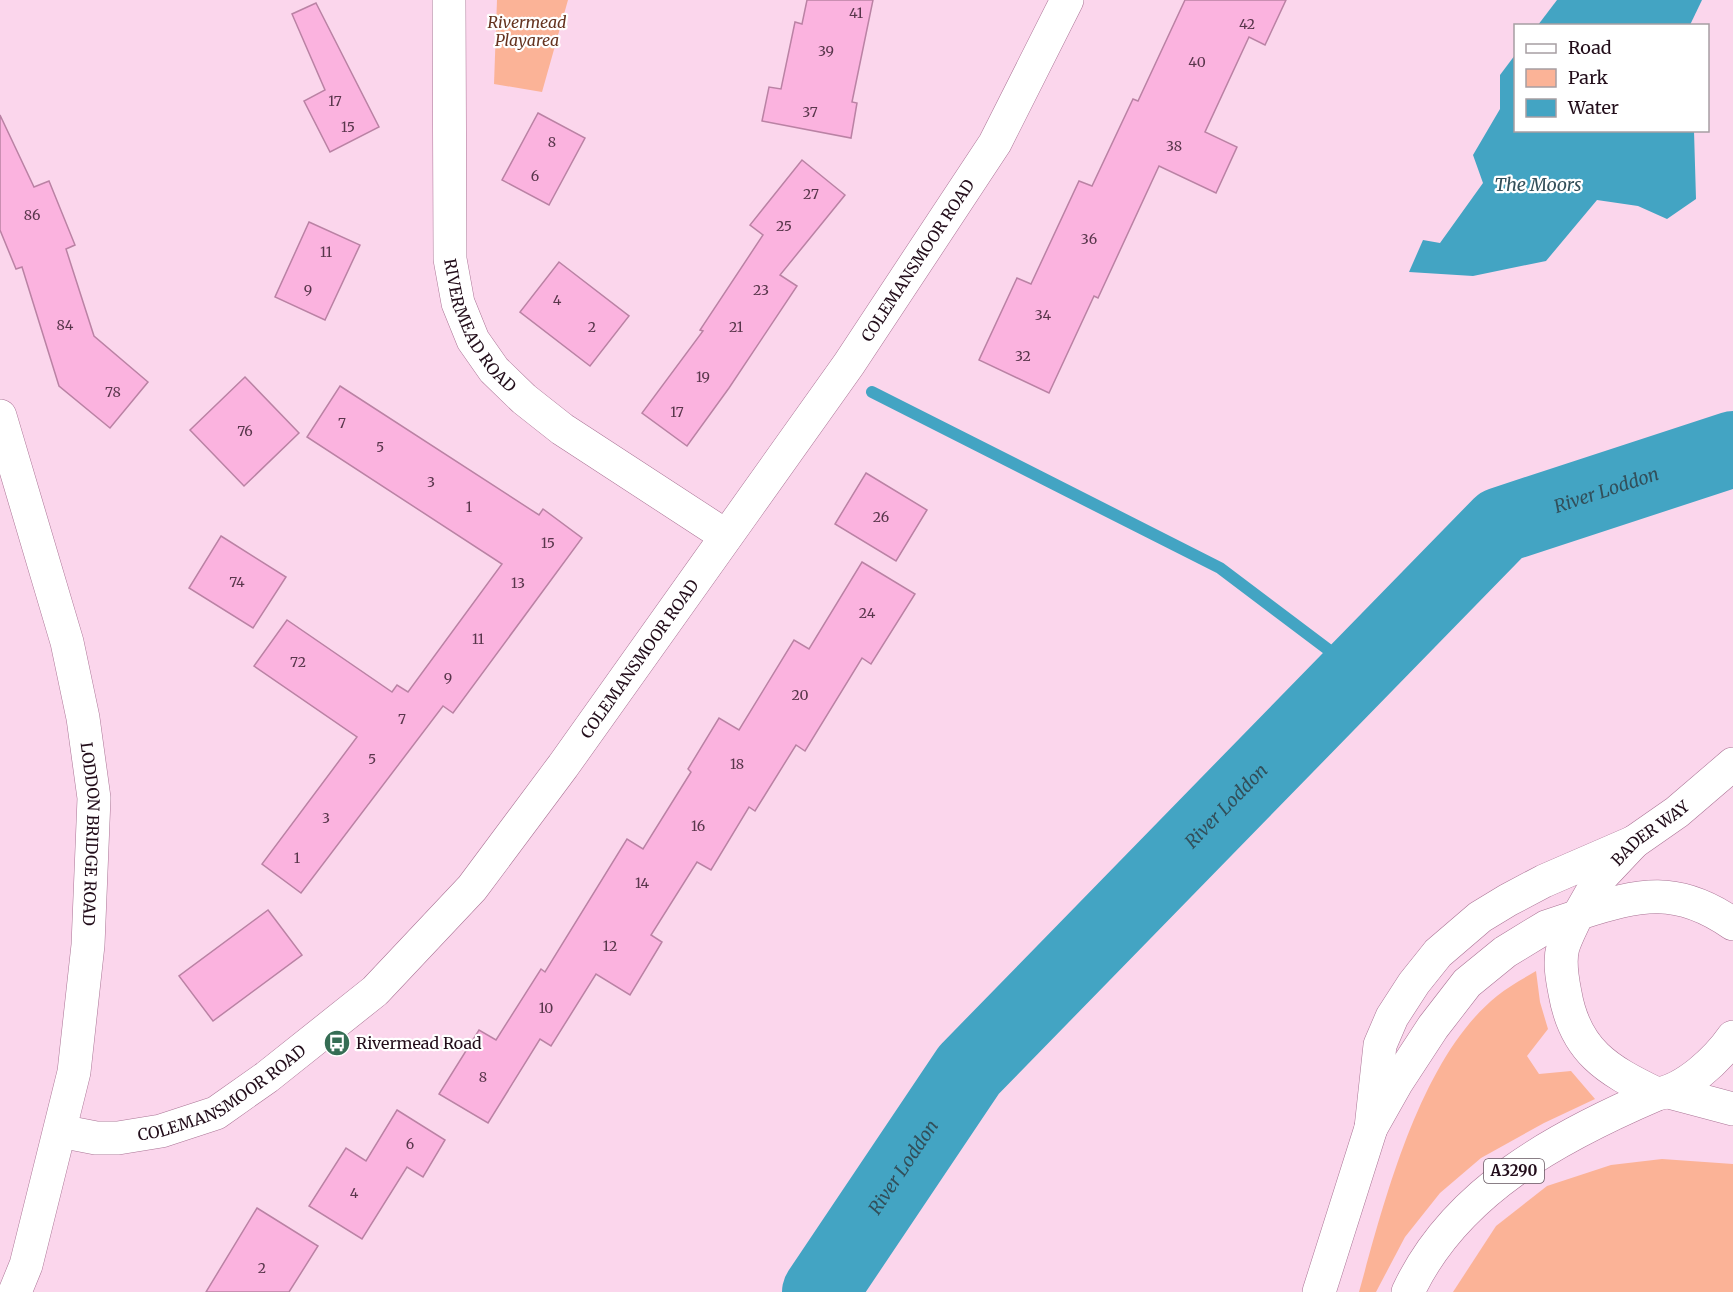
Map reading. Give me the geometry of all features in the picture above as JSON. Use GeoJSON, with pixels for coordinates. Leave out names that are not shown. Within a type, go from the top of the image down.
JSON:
{"type":"FeatureCollection","features":[{"type":"Feature","properties":{"kind":"street","name":"RIVERMEAD ROAD"},"geometry":{"type":"LineString","coordinates":[[449,0],[450,259],[458,303],[472,340],[502,377],[524,399],[562,429],[726,536]]}},
{"type":"Feature","properties":{"kind":"street","name":"COLEMANSMOOR ROAD"},"geometry":{"type":"LineString","coordinates":[[60,1131],[96,1138],[118,1138],[161,1131],[216,1113],[275,1071],[375,991],[472,888],[563,766],[849,364],[995,143],[1067,0]]}},
{"type":"Feature","properties":{"kind":"street","name":"LODDON BRIDGE ROAD"},"geometry":{"type":"LineString","coordinates":[[0,416],[67,642],[83,718],[94,798],[88,945],[74,1072],[26,1265],[15,1292]]}},
{"type":"Feature","properties":{"kind":"street","name":"BADER WAY"},"geometry":{"type":"LineString","coordinates":[[1733,764],[1677,812],[1634,842],[1600,878],[1578,915],[1563,947],[1562,963],[1566,1002],[1573,1024],[1583,1042],[1602,1062],[1620,1076],[1663,1093],[1733,1110]]}},
{"type":"Feature","properties":{"kind":"street"},"geometry":{"type":"LineString","coordinates":[[1320,1292],[1371,1128],[1380,1045],[1414,983],[1438,953],[1480,917],[1544,881],[1634,842]]}},
{"type":"Feature","properties":{"kind":"street"},"geometry":{"type":"LineString","coordinates":[[1371,1128],[1397,1082],[1433,1027],[1467,983],[1505,952],[1546,927],[1622,900],[1653,895],[1675,897],[1696,904],[1733,924]]}},
{"type":"Feature","properties":{"kind":"street"},"geometry":{"type":"LineString","coordinates":[[1663,1093],[1703,1070],[1733,1037]]}},
{"type":"Feature","properties":{"kind":"street","name":"A3290"},"geometry":{"type":"LineString","coordinates":[[1408,1292],[1417,1273],[1449,1228],[1484,1192],[1574,1132],[1663,1093]]}},
{"type":"Feature","properties":{"kind":"green space","name":"Rivermead Playarea"},"geometry":{"type":"Polygon","coordinates":[[[497,0],[568,0],[542,92],[494,84],[497,0]]]}},
{"type":"Feature","properties":{"kind":"green space"},"geometry":{"type":"Polygon","coordinates":[[[1536,971],[1540,1002],[1548,1029],[1527,1056],[1539,1074],[1571,1071],[1595,1099],[1544,1123],[1481,1158],[1440,1193],[1405,1237],[1376,1292],[1359,1292],[1394,1174],[1426,1092],[1447,1055],[1470,1023],[1497,996],[1536,971]]]}},
{"type":"Feature","properties":{"kind":"green space"},"geometry":{"type":"Polygon","coordinates":[[[1662,1159],[1733,1164],[1733,1292],[1453,1292],[1496,1226],[1547,1186],[1611,1165],[1662,1159]]]}},
{"type":"Feature","properties":{"kind":"water"},"geometry":{"type":"Polygon","coordinates":[[[1557,0],[1702,0],[1690,24],[1539,24],[1557,0]]]}},
{"type":"Feature","properties":{"kind":"water","name":"The Moors"},"geometry":{"type":"Polygon","coordinates":[[[1514,56],[1514,132],[1694,132],[1696,199],[1667,219],[1638,206],[1597,200],[1546,261],[1473,276],[1409,272],[1423,240],[1440,243],[1483,183],[1473,155],[1500,109],[1500,75],[1514,56]]]}},
{"type":"Feature","properties":{"kind":"building"},"geometry":{"type":"Polygon","coordinates":[[[807,0],[873,0],[852,102],[857,103],[851,138],[762,121],[769,87],[781,89],[795,22],[802,24],[807,0]]]}},
{"type":"Feature","properties":{"kind":"building"},"geometry":{"type":"Polygon","coordinates":[[[1185,0],[1286,0],[1265,45],[1249,37],[1205,132],[1237,147],[1216,193],[1159,166],[1098,298],[1094,296],[1049,393],[979,360],[1017,278],[1031,284],[1079,181],[1092,186],[1133,99],[1138,101],[1185,0]]]}},
{"type":"Feature","properties":{"kind":"building"},"geometry":{"type":"Polygon","coordinates":[[[316,3],[379,127],[330,152],[304,101],[325,90],[292,14],[316,3]]]}},
{"type":"Feature","properties":{"kind":"building"},"geometry":{"type":"Polygon","coordinates":[[[538,113],[585,138],[549,205],[502,180],[538,113]]]}},
{"type":"Feature","properties":{"kind":"building"},"geometry":{"type":"Polygon","coordinates":[[[0,115],[34,187],[49,181],[75,245],[66,249],[94,336],[148,382],[110,428],[59,386],[22,267],[16,269],[0,230],[0,115]]]}},
{"type":"Feature","properties":{"kind":"building"},"geometry":{"type":"Polygon","coordinates":[[[802,160],[845,195],[780,275],[797,286],[687,446],[642,413],[703,331],[700,330],[763,235],[750,225],[802,160]]]}},
{"type":"Feature","properties":{"kind":"building"},"geometry":{"type":"Polygon","coordinates":[[[309,222],[360,245],[325,320],[275,297],[309,222]]]}},
{"type":"Feature","properties":{"kind":"building"},"geometry":{"type":"Polygon","coordinates":[[[559,262],[629,316],[590,366],[520,312],[559,262]]]}},
{"type":"Feature","properties":{"kind":"building"},"geometry":{"type":"Polygon","coordinates":[[[245,377],[299,433],[244,486],[190,430],[245,377]]]}},
{"type":"Feature","properties":{"kind":"building"},"geometry":{"type":"Polygon","coordinates":[[[340,386],[539,515],[543,509],[582,538],[453,713],[443,706],[301,893],[262,864],[357,737],[254,666],[287,620],[392,692],[397,685],[408,692],[502,564],[307,437],[340,386]]]}},
{"type":"Feature","properties":{"kind":"building"},"geometry":{"type":"Polygon","coordinates":[[[866,473],[927,510],[896,561],[835,524],[866,473]]]}},
{"type":"Feature","properties":{"kind":"building"},"geometry":{"type":"Polygon","coordinates":[[[221,536],[286,577],[253,628],[189,588],[221,536]]]}},
{"type":"Feature","properties":{"kind":"building"},"geometry":{"type":"Polygon","coordinates":[[[862,562],[915,594],[871,664],[862,658],[805,751],[796,745],[755,811],[749,807],[711,870],[697,862],[651,935],[662,942],[630,995],[596,974],[551,1046],[540,1039],[488,1123],[439,1094],[479,1030],[496,1040],[541,969],[545,972],[627,839],[643,849],[691,772],[688,769],[719,718],[739,730],[794,640],[809,649],[862,562]]]}},
{"type":"Feature","properties":{"kind":"building"},"geometry":{"type":"Polygon","coordinates":[[[268,910],[302,955],[213,1021],[179,976],[268,910]]]}},
{"type":"Feature","properties":{"kind":"building"},"geometry":{"type":"Polygon","coordinates":[[[397,1110],[445,1140],[423,1177],[407,1167],[362,1239],[309,1206],[346,1148],[366,1161],[397,1110]]]}},
{"type":"Feature","properties":{"kind":"building"},"geometry":{"type":"Polygon","coordinates":[[[257,1208],[318,1246],[289,1292],[206,1292],[257,1208]]]}},
{"type":"Feature","properties":{"kind":"waterway"},"geometry":{"type":"LineString","coordinates":[[872,392],[1220,568],[1358,672]]}},
{"type":"Feature","properties":{"kind":"waterway","name":"River Loddon"},"geometry":{"type":"LineString","coordinates":[[820,1292],[969,1070],[1501,525],[1733,449]]}},
{"type":"Feature","properties":{"kind":"place","name":"Rivermead Road"},"geometry":{"type":"Point","coordinates":[337,1043]}}]}
